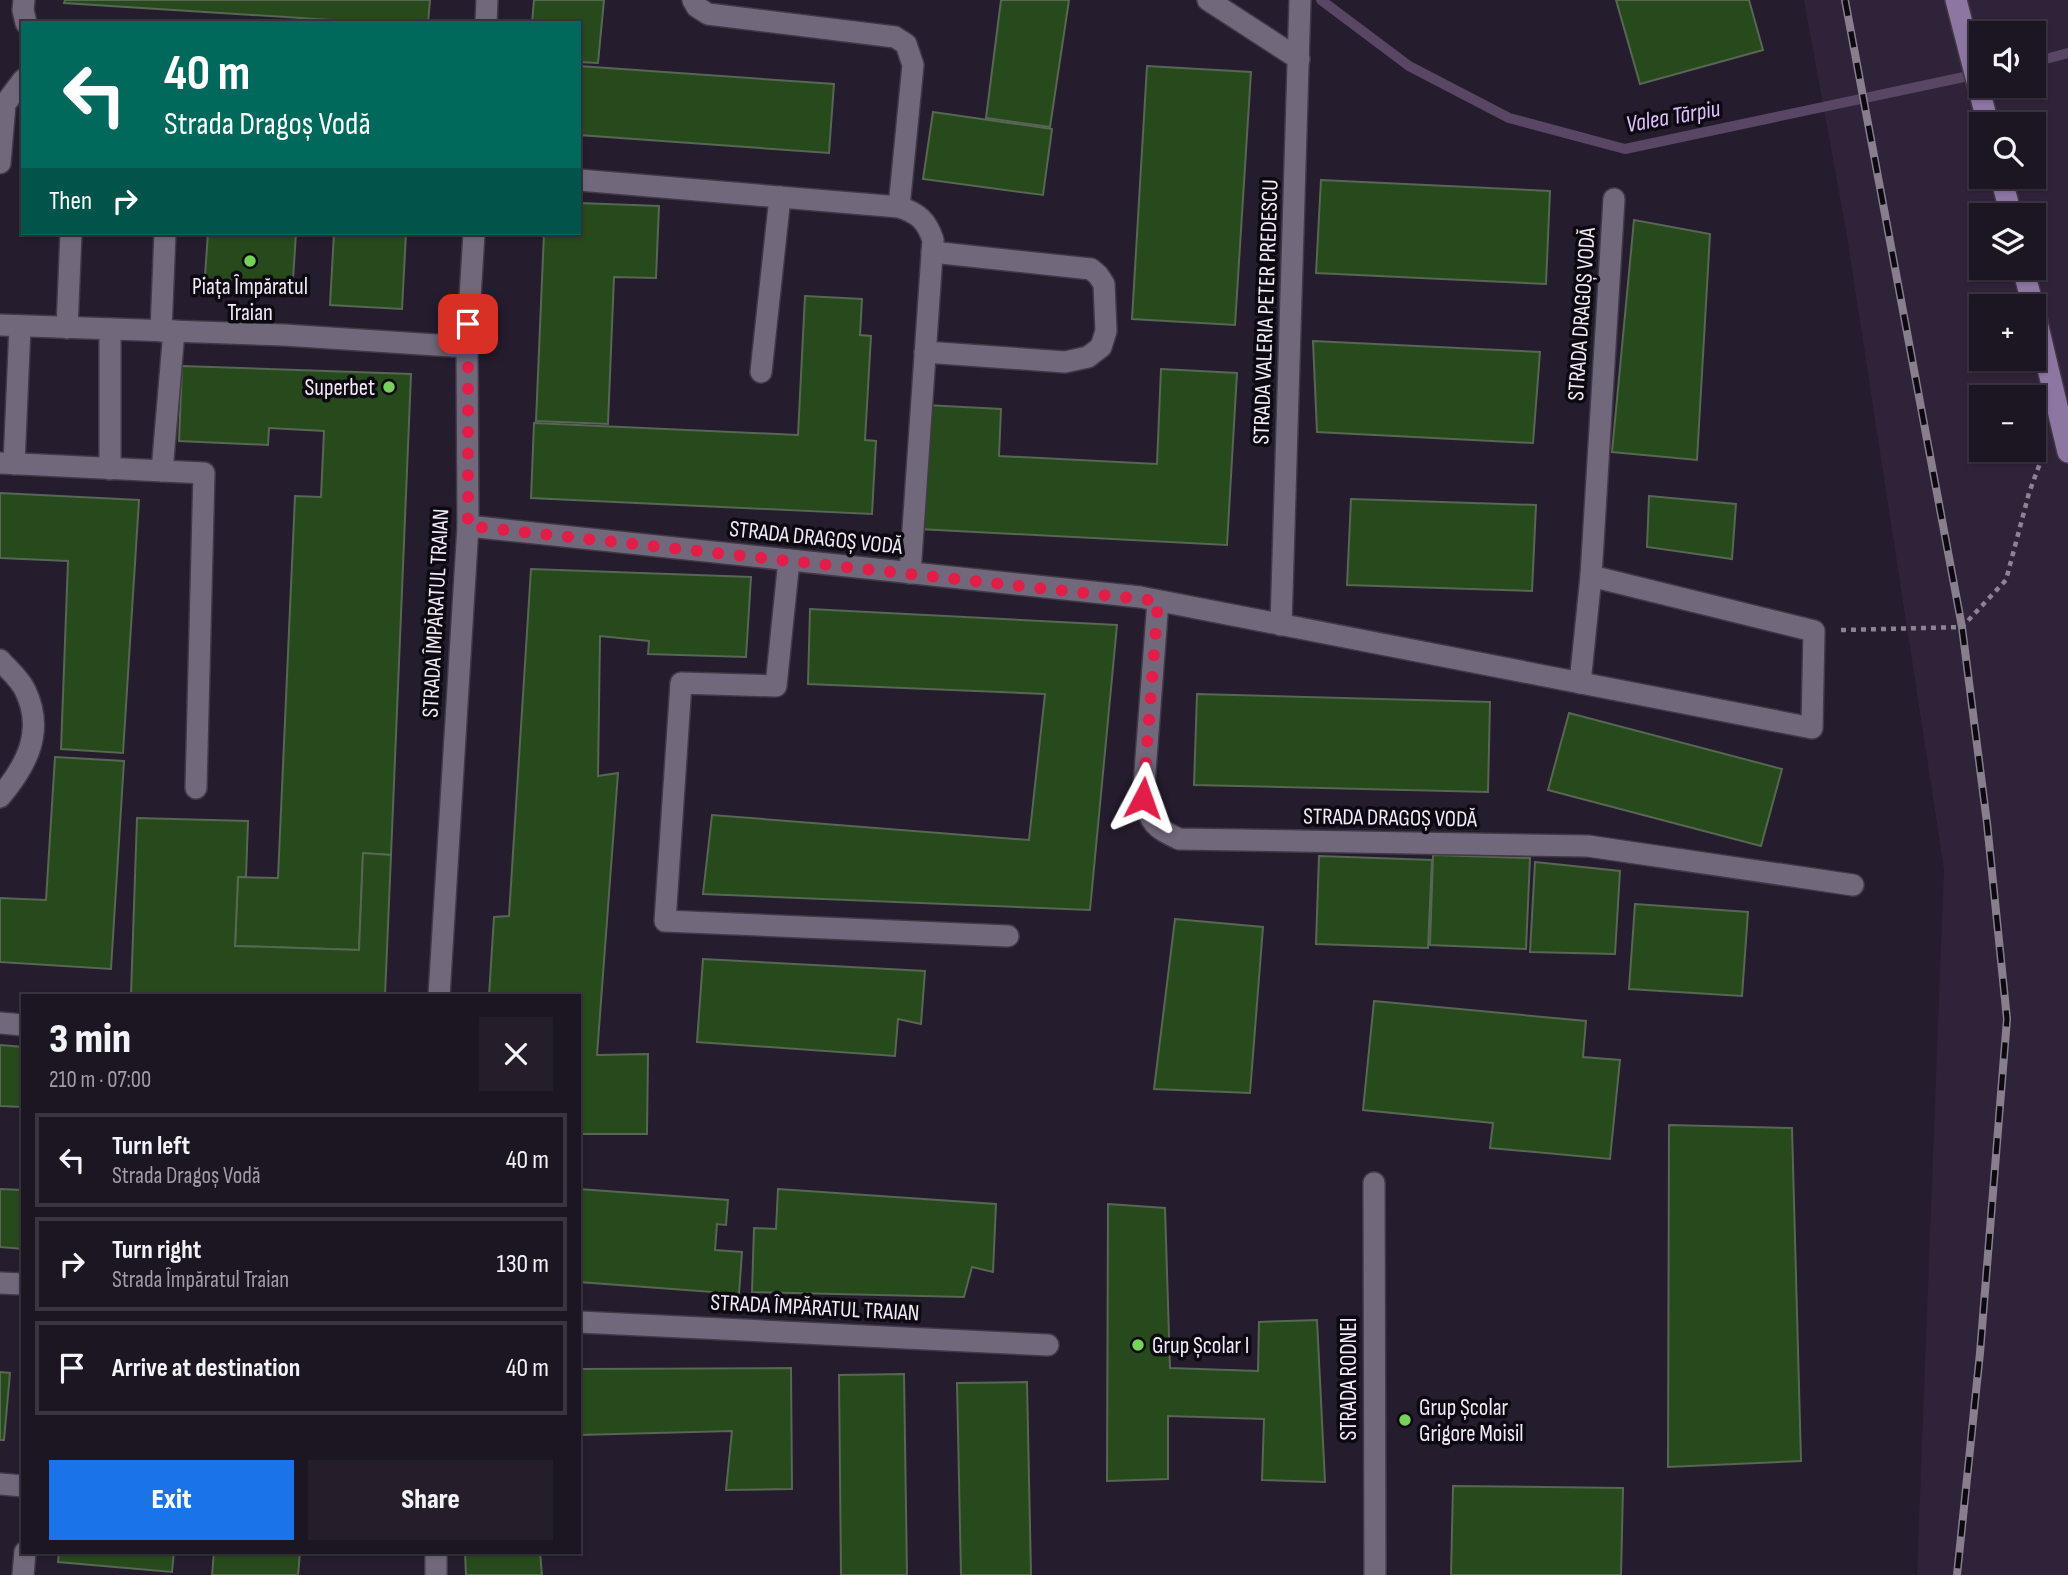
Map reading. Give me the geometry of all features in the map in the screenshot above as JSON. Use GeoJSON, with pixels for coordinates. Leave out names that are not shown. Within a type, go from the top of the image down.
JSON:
{"type":"FeatureCollection","features":[{"type":"Feature","properties":{"kind":"street"},"geometry":{"type":"LineString","coordinates":[[24,0],[26,21]]}},
{"type":"Feature","properties":{"kind":"street"},"geometry":{"type":"LineString","coordinates":[[486,21],[488,0]]}},
{"type":"Feature","properties":{"kind":"street"},"geometry":{"type":"LineString","coordinates":[[693,0],[697,7],[708,14],[895,37],[906,44],[913,65],[899,207]]}},
{"type":"Feature","properties":{"kind":"street"},"geometry":{"type":"LineString","coordinates":[[1208,0],[1299,59]]}},
{"type":"Feature","properties":{"kind":"street"},"geometry":{"type":"LineString","coordinates":[[1956,0],[1986,112]]}},
{"type":"Feature","properties":{"kind":"street","name":"STRADA VALERIA PETER PREDESCU"},"geometry":{"type":"LineString","coordinates":[[1281,625],[1300,8]]}},
{"type":"Feature","properties":{"kind":"street"},"geometry":{"type":"LineString","coordinates":[[0,163],[5,104],[21,83]]}},
{"type":"Feature","properties":{"kind":"street"},"geometry":{"type":"LineString","coordinates":[[581,180],[899,207],[914,212],[928,224],[933,240],[910,573]]}},
{"type":"Feature","properties":{"kind":"street"},"geometry":{"type":"LineString","coordinates":[[761,372],[780,197]]}},
{"type":"Feature","properties":{"kind":"street","name":"STRADA DRAGOȘ VODĂ"},"geometry":{"type":"LineString","coordinates":[[1580,683],[1591,576],[1614,200]]}},
{"type":"Feature","properties":{"kind":"street"},"geometry":{"type":"LineString","coordinates":[[67,328],[71,235]]}},
{"type":"Feature","properties":{"kind":"street"},"geometry":{"type":"LineString","coordinates":[[162,471],[167,331],[165,235]]}},
{"type":"Feature","properties":{"kind":"street","name":"STRADA ÎMPĂRATUL TRAIAN"},"geometry":{"type":"LineString","coordinates":[[439,994],[468,526],[467,347],[474,235]]}},
{"type":"Feature","properties":{"kind":"street"},"geometry":{"type":"LineString","coordinates":[[925,352],[1065,362],[1088,357],[1101,347],[1106,331],[1104,284],[1091,269],[932,252]]}},
{"type":"Feature","properties":{"kind":"street"},"geometry":{"type":"LineString","coordinates":[[196,788],[204,473],[7,464],[10,326],[284,335],[467,347]]}},
{"type":"Feature","properties":{"kind":"street"},"geometry":{"type":"LineString","coordinates":[[110,329],[110,469]]}},
{"type":"Feature","properties":{"kind":"street"},"geometry":{"type":"LineString","coordinates":[[2046,361],[2068,452]]}},
{"type":"Feature","properties":{"kind":"street","name":"STRADA DRAGOȘ VODĂ"},"geometry":{"type":"LineString","coordinates":[[468,526],[1158,601],[1812,728],[1814,631]]}},
{"type":"Feature","properties":{"kind":"street"},"geometry":{"type":"LineString","coordinates":[[789,560],[776,686],[681,683],[665,921],[1008,936]]}},
{"type":"Feature","properties":{"kind":"street"},"geometry":{"type":"LineString","coordinates":[[1591,576],[1814,631]]}},
{"type":"Feature","properties":{"kind":"street","name":"STRADA DRAGOȘ VODĂ"},"geometry":{"type":"LineString","coordinates":[[1158,601],[1143,798],[1149,816],[1157,828],[1179,839],[1588,846],[1853,885]]}},
{"type":"Feature","properties":{"kind":"street"},"geometry":{"type":"LineString","coordinates":[[0,660],[25,688],[35,723],[28,755],[0,797]]}},
{"type":"Feature","properties":{"kind":"street"},"geometry":{"type":"LineString","coordinates":[[0,1023],[21,1025]]}},
{"type":"Feature","properties":{"kind":"street","name":"STRADA RODNEI"},"geometry":{"type":"LineString","coordinates":[[1374,1183],[1375,1575]]}},
{"type":"Feature","properties":{"kind":"street"},"geometry":{"type":"LineString","coordinates":[[0,1283],[21,1284]]}},
{"type":"Feature","properties":{"kind":"street","name":"STRADA ÎMPĂRATUL TRAIAN"},"geometry":{"type":"LineString","coordinates":[[581,1322],[1048,1345]]}},
{"type":"Feature","properties":{"kind":"street"},"geometry":{"type":"LineString","coordinates":[[0,1484],[21,1486]]}},
{"type":"Feature","properties":{"kind":"street"},"geometry":{"type":"LineString","coordinates":[[23,1575],[24,1554]]}},
{"type":"Feature","properties":{"kind":"street"},"geometry":{"type":"LineString","coordinates":[[436,1554],[436,1575]]}},
{"type":"Feature","properties":{"kind":"path"},"geometry":{"type":"LineString","coordinates":[[1814,631],[1962,627],[2006,580],[2029,493],[2041,462]]}},
{"type":"Feature","properties":{"kind":"shaded area"},"geometry":{"type":"Polygon","coordinates":[[[1804,0],[2068,0],[2068,1575],[1917,1575],[1944,869],[1846,230],[1804,0]]]}},
{"type":"Feature","properties":{"kind":"building"},"geometry":{"type":"Polygon","coordinates":[[[65,0],[430,0],[428,21],[348,21],[64,3],[65,0]]]}},
{"type":"Feature","properties":{"kind":"building"},"geometry":{"type":"Polygon","coordinates":[[[534,0],[604,0],[598,63],[581,62],[581,21],[532,21],[534,0]]]}},
{"type":"Feature","properties":{"kind":"building"},"geometry":{"type":"Polygon","coordinates":[[[1001,0],[1069,0],[1050,127],[986,118],[1001,0]]]}},
{"type":"Feature","properties":{"kind":"building"},"geometry":{"type":"Polygon","coordinates":[[[1616,0],[1749,0],[1763,50],[1640,84],[1616,0]]]}},
{"type":"Feature","properties":{"kind":"building"},"geometry":{"type":"Polygon","coordinates":[[[581,66],[834,84],[829,153],[581,135],[581,66]]]}},
{"type":"Feature","properties":{"kind":"building"},"geometry":{"type":"Polygon","coordinates":[[[1147,66],[1251,72],[1235,325],[1132,319],[1147,66]]]}},
{"type":"Feature","properties":{"kind":"building"},"geometry":{"type":"Polygon","coordinates":[[[933,112],[1052,129],[1043,195],[923,179],[933,112]]]}},
{"type":"Feature","properties":{"kind":"building"},"geometry":{"type":"Polygon","coordinates":[[[1321,180],[1550,191],[1546,284],[1316,273],[1321,180]]]}},
{"type":"Feature","properties":{"kind":"building"},"geometry":{"type":"Polygon","coordinates":[[[581,203],[659,206],[656,278],[614,277],[608,424],[536,421],[544,235],[581,235],[581,203]]]}},
{"type":"Feature","properties":{"kind":"building"},"geometry":{"type":"Polygon","coordinates":[[[1634,220],[1710,234],[1697,460],[1612,452],[1634,220]]]}},
{"type":"Feature","properties":{"kind":"building","name":"Piața Împăratul Traian"},"geometry":{"type":"Polygon","coordinates":[[[208,235],[296,235],[292,295],[204,290],[208,235]]]}},
{"type":"Feature","properties":{"kind":"building"},"geometry":{"type":"Polygon","coordinates":[[[334,235],[406,235],[402,309],[330,305],[334,235]]]}},
{"type":"Feature","properties":{"kind":"building"},"geometry":{"type":"Polygon","coordinates":[[[805,296],[862,299],[860,335],[871,336],[865,440],[876,441],[872,514],[531,498],[534,423],[798,435],[805,296]]]}},
{"type":"Feature","properties":{"kind":"building"},"geometry":{"type":"Polygon","coordinates":[[[1313,341],[1540,352],[1533,443],[1317,432],[1313,341]]]}},
{"type":"Feature","properties":{"kind":"building"},"geometry":{"type":"Polygon","coordinates":[[[182,366],[411,374],[391,855],[363,853],[359,950],[235,946],[238,877],[278,878],[295,496],[321,497],[324,431],[269,428],[268,445],[179,441],[182,366]]]}},
{"type":"Feature","properties":{"kind":"building"},"geometry":{"type":"Polygon","coordinates":[[[1161,369],[1237,373],[1227,545],[919,529],[926,405],[1001,409],[999,456],[1157,464],[1161,369]]]}},
{"type":"Feature","properties":{"kind":"building"},"geometry":{"type":"Polygon","coordinates":[[[0,493],[139,500],[123,753],[61,749],[68,561],[0,558],[0,493]]]}},
{"type":"Feature","properties":{"kind":"building"},"geometry":{"type":"Polygon","coordinates":[[[1649,496],[1736,504],[1732,559],[1647,547],[1649,496]]]}},
{"type":"Feature","properties":{"kind":"building"},"geometry":{"type":"Polygon","coordinates":[[[1351,499],[1536,505],[1532,591],[1347,585],[1351,499]]]}},
{"type":"Feature","properties":{"kind":"building"},"geometry":{"type":"Polygon","coordinates":[[[531,569],[751,577],[746,657],[648,654],[649,641],[600,636],[598,776],[618,773],[597,1055],[648,1054],[647,1134],[581,1134],[581,994],[489,994],[494,917],[509,916],[531,569]]]}},
{"type":"Feature","properties":{"kind":"building"},"geometry":{"type":"Polygon","coordinates":[[[810,609],[1117,625],[1090,910],[703,894],[712,815],[1029,840],[1045,694],[808,684],[810,609]]]}},
{"type":"Feature","properties":{"kind":"building"},"geometry":{"type":"Polygon","coordinates":[[[1197,694],[1490,702],[1488,792],[1194,785],[1197,694]]]}},
{"type":"Feature","properties":{"kind":"building"},"geometry":{"type":"Polygon","coordinates":[[[1569,713],[1782,769],[1761,846],[1548,790],[1569,713]]]}},
{"type":"Feature","properties":{"kind":"building"},"geometry":{"type":"Polygon","coordinates":[[[55,757],[124,761],[111,969],[0,962],[0,898],[46,900],[55,757]]]}},
{"type":"Feature","properties":{"kind":"building"},"geometry":{"type":"Polygon","coordinates":[[[137,818],[248,821],[246,877],[238,877],[235,946],[359,950],[363,853],[391,855],[385,994],[131,994],[137,818]]]}},
{"type":"Feature","properties":{"kind":"building"},"geometry":{"type":"Polygon","coordinates":[[[1433,855],[1530,858],[1526,949],[1430,945],[1433,855]]]}},
{"type":"Feature","properties":{"kind":"building"},"geometry":{"type":"Polygon","coordinates":[[[1319,856],[1432,860],[1428,948],[1316,944],[1319,856]]]}},
{"type":"Feature","properties":{"kind":"building"},"geometry":{"type":"Polygon","coordinates":[[[1535,862],[1620,871],[1615,954],[1530,952],[1535,862]]]}},
{"type":"Feature","properties":{"kind":"building"},"geometry":{"type":"Polygon","coordinates":[[[1635,904],[1748,912],[1742,996],[1629,989],[1635,904]]]}},
{"type":"Feature","properties":{"kind":"building"},"geometry":{"type":"Polygon","coordinates":[[[1175,919],[1263,927],[1250,1093],[1154,1089],[1175,919]]]}},
{"type":"Feature","properties":{"kind":"building"},"geometry":{"type":"Polygon","coordinates":[[[703,959],[925,971],[921,1024],[898,1019],[895,1056],[697,1042],[703,959]]]}},
{"type":"Feature","properties":{"kind":"building"},"geometry":{"type":"Polygon","coordinates":[[[1374,1001],[1586,1021],[1583,1057],[1620,1060],[1610,1159],[1490,1148],[1493,1123],[1363,1110],[1374,1001]]]}},
{"type":"Feature","properties":{"kind":"building"},"geometry":{"type":"Polygon","coordinates":[[[0,1045],[21,1047],[21,1107],[0,1106],[0,1045]]]}},
{"type":"Feature","properties":{"kind":"building"},"geometry":{"type":"Polygon","coordinates":[[[1669,1125],[1792,1128],[1801,1461],[1668,1467],[1669,1125]]]}},
{"type":"Feature","properties":{"kind":"building"},"geometry":{"type":"Polygon","coordinates":[[[0,1189],[21,1190],[21,1249],[0,1247],[0,1189]]]}},
{"type":"Feature","properties":{"kind":"building"},"geometry":{"type":"Polygon","coordinates":[[[581,1189],[728,1200],[726,1225],[717,1224],[715,1250],[742,1252],[739,1294],[581,1282],[581,1189]]]}},
{"type":"Feature","properties":{"kind":"building"},"geometry":{"type":"Polygon","coordinates":[[[778,1189],[996,1204],[993,1272],[972,1267],[964,1297],[752,1292],[754,1228],[776,1229],[778,1189]]]}},
{"type":"Feature","properties":{"kind":"building","name":"Grup Școlar I"},"geometry":{"type":"Polygon","coordinates":[[[1108,1204],[1165,1208],[1170,1368],[1258,1371],[1259,1322],[1317,1320],[1325,1482],[1262,1480],[1264,1419],[1168,1416],[1168,1479],[1107,1481],[1108,1204]]]}},
{"type":"Feature","properties":{"kind":"building"},"geometry":{"type":"Polygon","coordinates":[[[791,1368],[792,1489],[726,1490],[732,1431],[581,1435],[581,1369],[791,1368]]]}},
{"type":"Feature","properties":{"kind":"building"},"geometry":{"type":"Polygon","coordinates":[[[0,1372],[10,1373],[4,1440],[0,1440],[0,1372]]]}},
{"type":"Feature","properties":{"kind":"building"},"geometry":{"type":"Polygon","coordinates":[[[904,1374],[907,1575],[841,1575],[839,1375],[904,1374]]]}},
{"type":"Feature","properties":{"kind":"building"},"geometry":{"type":"Polygon","coordinates":[[[1027,1382],[1031,1575],[961,1575],[957,1383],[1027,1382]]]}},
{"type":"Feature","properties":{"kind":"building"},"geometry":{"type":"Polygon","coordinates":[[[1453,1486],[1623,1488],[1621,1575],[1451,1575],[1453,1486]]]}},
{"type":"Feature","properties":{"kind":"building"},"geometry":{"type":"Polygon","coordinates":[[[59,1554],[174,1554],[172,1572],[58,1562],[59,1554]]]}},
{"type":"Feature","properties":{"kind":"building"},"geometry":{"type":"Polygon","coordinates":[[[214,1554],[300,1554],[298,1575],[212,1575],[214,1554]]]}},
{"type":"Feature","properties":{"kind":"building"},"geometry":{"type":"Polygon","coordinates":[[[465,1554],[540,1554],[542,1575],[466,1575],[465,1554]]]}},
{"type":"Feature","properties":{"kind":"waterway","name":"Valea Tărpiu"},"geometry":{"type":"LineString","coordinates":[[1321,0],[1409,66],[1509,118],[1625,149],[1969,76]]}},
{"type":"Feature","properties":{"kind":"waterway","name":"Valea Tărpiu"},"geometry":{"type":"LineString","coordinates":[[2046,59],[2068,53]]}},
{"type":"Feature","properties":{"kind":"railway"},"geometry":{"type":"LineString","coordinates":[[1845,0],[1962,627],[1987,823],[2007,1019],[1980,1353],[1957,1575]]}},
{"type":"Feature","properties":{"kind":"place","name":"Piața Împăratul Traian"},"geometry":{"type":"Point","coordinates":[250,261]}},
{"type":"Feature","properties":{"kind":"place","name":"Superbet"},"geometry":{"type":"Point","coordinates":[389,387]}},
{"type":"Feature","properties":{"kind":"place","name":"Grup Școlar I"},"geometry":{"type":"Point","coordinates":[1138,1345]}},
{"type":"Feature","properties":{"kind":"place","name":"Grup Școlar Grigore Moisil"},"geometry":{"type":"Point","coordinates":[1405,1420]}},
{"type":"Feature","properties":{"kind":"route"},"geometry":{"type":"LineString","coordinates":[[468,324],[468,526],[1158,601],[1143,798]]}}]}
